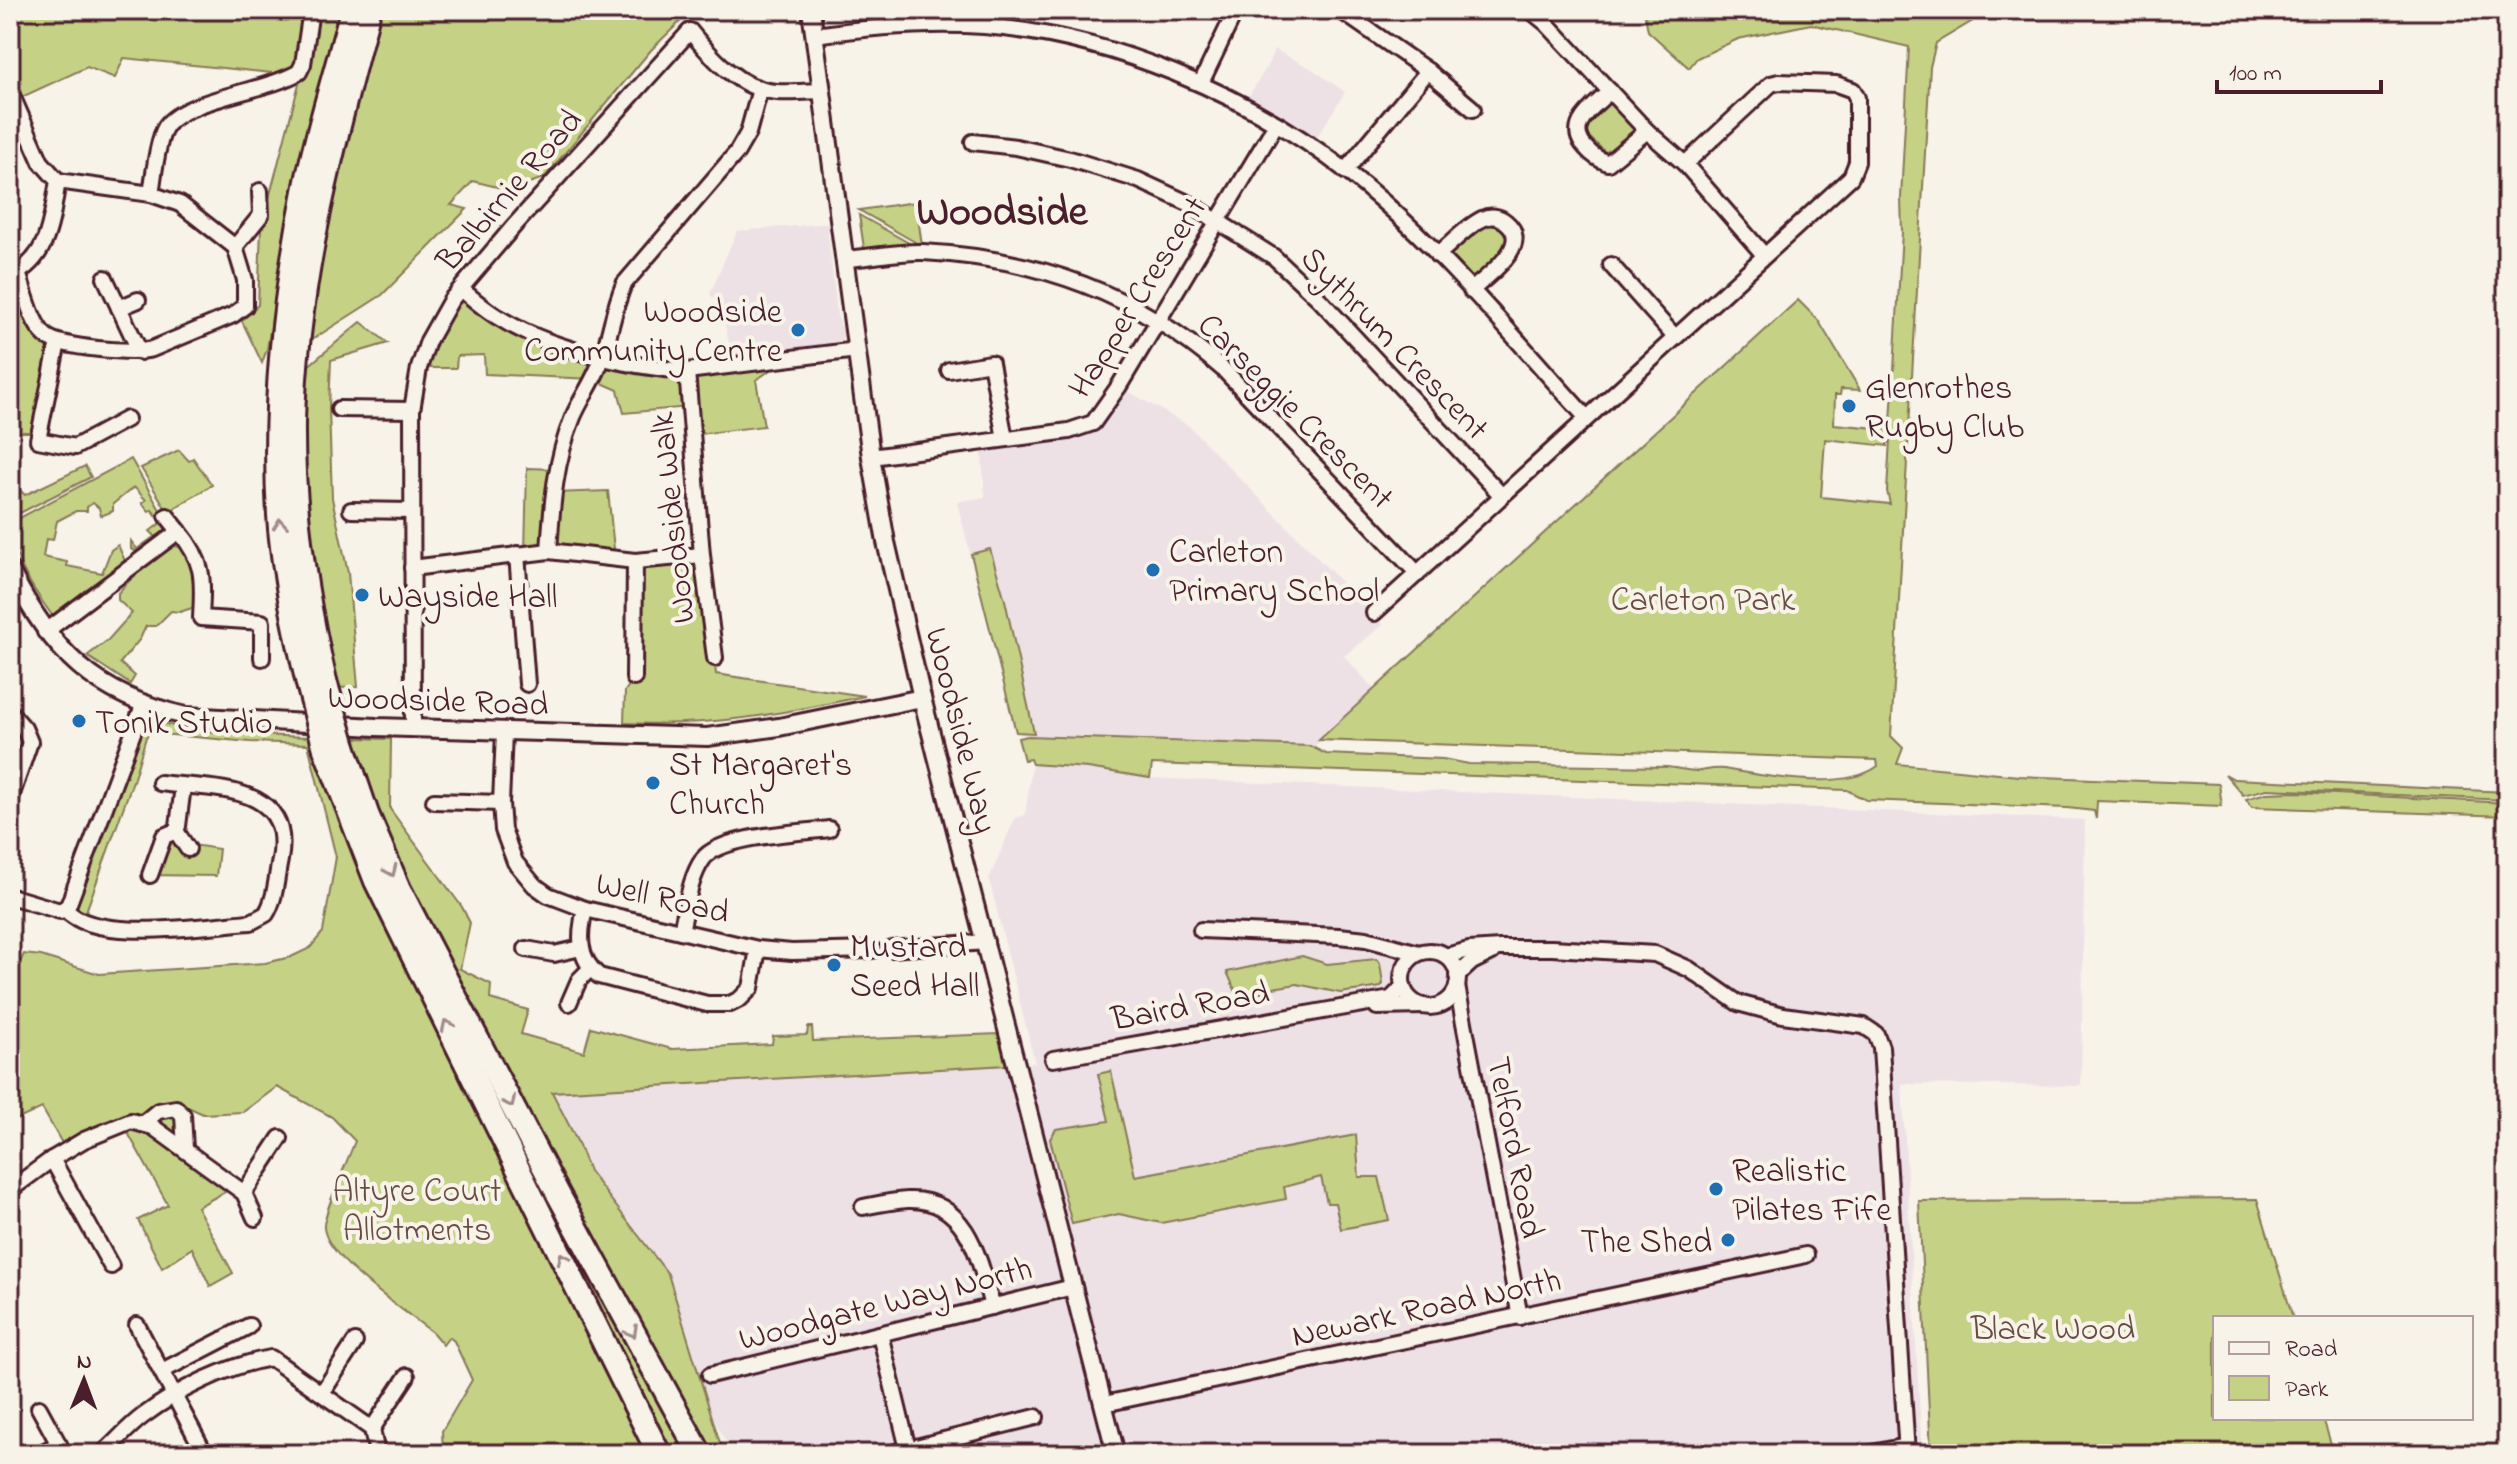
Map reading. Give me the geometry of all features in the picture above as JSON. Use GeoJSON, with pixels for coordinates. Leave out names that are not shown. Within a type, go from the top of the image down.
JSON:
{"type":"FeatureCollection","features":[{"type":"Feature","properties":{"kind":"highway"},"geometry":{"type":"LineString","coordinates":[[352,10],[307,183],[287,380],[276,429],[281,531],[297,639],[316,682],[376,881],[659,1454]]}},
{"type":"Feature","properties":{"kind":"highway"},"geometry":{"type":"LineString","coordinates":[[294,308],[369,10]]}},
{"type":"Feature","properties":{"kind":"highway"},"geometry":{"type":"LineString","coordinates":[[334,747],[399,889],[565,1208],[700,1454]]}},
{"type":"Feature","properties":{"kind":"street"},"geometry":{"type":"LineString","coordinates":[[151,194],[161,141],[168,124],[194,108],[299,72],[303,64],[311,10]]}},
{"type":"Feature","properties":{"kind":"street","name":"Woodside Way"},"geometry":{"type":"LineString","coordinates":[[811,10],[871,457],[886,542],[922,698],[1116,1454]]}},
{"type":"Feature","properties":{"kind":"street"},"geometry":{"type":"LineString","coordinates":[[985,26],[987,10]]}},
{"type":"Feature","properties":{"kind":"street"},"geometry":{"type":"LineString","coordinates":[[1201,83],[1236,10]]}},
{"type":"Feature","properties":{"kind":"street"},"geometry":{"type":"LineString","coordinates":[[1530,10],[1647,131],[1685,164],[1764,255]]}},
{"type":"Feature","properties":{"kind":"street"},"geometry":{"type":"LineString","coordinates":[[1346,11],[1428,71],[1473,109]]}},
{"type":"Feature","properties":{"kind":"street"},"geometry":{"type":"LineString","coordinates":[[815,35],[904,26],[985,26],[1085,45],[1201,83],[1276,124],[1345,171],[1437,255],[1586,417]]}},
{"type":"Feature","properties":{"kind":"street","name":"Balbirnie Road"},"geometry":{"type":"LineString","coordinates":[[413,729],[412,410],[419,368],[442,313],[513,227],[690,31],[725,68],[742,81],[760,89]]}},
{"type":"Feature","properties":{"kind":"street"},"geometry":{"type":"LineString","coordinates":[[1345,171],[1428,71]]}},
{"type":"Feature","properties":{"kind":"street"},"geometry":{"type":"LineString","coordinates":[[1374,613],[1844,184],[1855,170],[1858,156],[1858,109],[1853,90],[1836,84],[1771,84],[1685,164]]}},
{"type":"Feature","properties":{"kind":"street"},"geometry":{"type":"LineString","coordinates":[[549,551],[553,493],[560,452],[581,399],[603,357],[614,307],[624,284],[737,152],[748,133],[760,89],[775,92],[822,91]]}},
{"type":"Feature","properties":{"kind":"street"},"geometry":{"type":"LineString","coordinates":[[10,91],[15,112],[41,162],[58,181],[151,194],[180,204],[235,247],[247,291],[245,306],[242,310],[140,352],[58,342],[45,335],[14,274],[30,265],[42,249],[58,181]]}},
{"type":"Feature","properties":{"kind":"street"},"geometry":{"type":"LineString","coordinates":[[1610,91],[1579,121],[1577,128],[1587,150],[1608,163],[1647,131]]}},
{"type":"Feature","properties":{"kind":"street","name":"Happer Crescent"},"geometry":{"type":"LineString","coordinates":[[871,457],[1080,429],[1093,423],[1159,320],[1276,124]]}},
{"type":"Feature","properties":{"kind":"street","name":"Sythrum Crescent"},"geometry":{"type":"LineString","coordinates":[[973,142],[1043,153],[1106,169],[1165,192],[1274,257],[1319,299],[1502,496]]}},
{"type":"Feature","properties":{"kind":"street"},"geometry":{"type":"LineString","coordinates":[[235,247],[261,215],[260,191]]}},
{"type":"Feature","properties":{"kind":"street"},"geometry":{"type":"LineString","coordinates":[[1437,255],[1484,218],[1498,217],[1509,224],[1514,237],[1512,250],[1471,291]]}},
{"type":"Feature","properties":{"kind":"street","name":"Carseggie Crescent"},"geometry":{"type":"LineString","coordinates":[[844,259],[922,252],[1008,263],[1089,285],[1159,320],[1224,370],[1418,574]]}},
{"type":"Feature","properties":{"kind":"street"},"geometry":{"type":"LineString","coordinates":[[1611,265],[1674,336]]}},
{"type":"Feature","properties":{"kind":"street"},"geometry":{"type":"LineString","coordinates":[[105,278],[140,352]]}},
{"type":"Feature","properties":{"kind":"street"},"geometry":{"type":"LineString","coordinates":[[461,289],[495,316],[535,336],[603,357],[687,371],[857,350]]}},
{"type":"Feature","properties":{"kind":"street"},"geometry":{"type":"LineString","coordinates":[[119,308],[138,300]]}},
{"type":"Feature","properties":{"kind":"street"},"geometry":{"type":"LineString","coordinates":[[58,342],[38,440],[75,447],[127,419]]}},
{"type":"Feature","properties":{"kind":"street"},"geometry":{"type":"LineString","coordinates":[[949,370],[991,363],[1005,439]]}},
{"type":"Feature","properties":{"kind":"street","name":"Woodside Walk"},"geometry":{"type":"LineString","coordinates":[[687,371],[702,555],[715,658]]}},
{"type":"Feature","properties":{"kind":"street"},"geometry":{"type":"LineString","coordinates":[[339,409],[412,410]]}},
{"type":"Feature","properties":{"kind":"street"},"geometry":{"type":"LineString","coordinates":[[351,510],[412,511]]}},
{"type":"Feature","properties":{"kind":"street"},"geometry":{"type":"LineString","coordinates":[[167,516],[198,558],[202,581],[201,618],[262,622],[262,658]]}},
{"type":"Feature","properties":{"kind":"street"},"geometry":{"type":"LineString","coordinates":[[45,632],[179,531]]}},
{"type":"Feature","properties":{"kind":"street"},"geometry":{"type":"LineString","coordinates":[[412,568],[549,551],[635,561],[702,555]]}},
{"type":"Feature","properties":{"kind":"street"},"geometry":{"type":"LineString","coordinates":[[517,554],[527,684]]}},
{"type":"Feature","properties":{"kind":"street"},"geometry":{"type":"LineString","coordinates":[[634,678],[635,561]]}},
{"type":"Feature","properties":{"kind":"street","name":"Woodside Road"},"geometry":{"type":"LineString","coordinates":[[10,570],[45,632],[86,671],[108,686],[144,703],[171,712],[208,718],[413,729],[713,736],[779,727],[922,698]]}},
{"type":"Feature","properties":{"kind":"street"},"geometry":{"type":"LineString","coordinates":[[65,909],[75,893],[144,703]]}},
{"type":"Feature","properties":{"kind":"street"},"geometry":{"type":"LineString","coordinates":[[10,712],[24,728],[30,742],[10,800]]}},
{"type":"Feature","properties":{"kind":"street","name":"Well Road"},"geometry":{"type":"LineString","coordinates":[[504,732],[503,830],[524,874],[548,895],[585,909],[758,949],[792,952],[873,950]]}},
{"type":"Feature","properties":{"kind":"street"},"geometry":{"type":"LineString","coordinates":[[10,896],[55,910],[65,909],[76,919],[110,929],[257,920],[270,908],[275,890],[282,838],[281,815],[248,795],[160,783]]}},
{"type":"Feature","properties":{"kind":"street"},"geometry":{"type":"LineString","coordinates":[[183,786],[176,831],[188,849]]}},
{"type":"Feature","properties":{"kind":"street"},"geometry":{"type":"LineString","coordinates":[[434,801],[501,803]]}},
{"type":"Feature","properties":{"kind":"street"},"geometry":{"type":"LineString","coordinates":[[681,931],[694,876],[705,856],[714,848],[735,842],[829,829]]}},
{"type":"Feature","properties":{"kind":"street"},"geometry":{"type":"LineString","coordinates":[[150,875],[164,836],[176,831]]}},
{"type":"Feature","properties":{"kind":"street"},"geometry":{"type":"LineString","coordinates":[[585,909],[581,948],[590,969],[599,976],[622,984],[707,1004],[730,1004],[751,988],[758,949]]}},
{"type":"Feature","properties":{"kind":"street"},"geometry":{"type":"LineString","coordinates":[[1201,930],[1339,936],[1366,939],[1419,953],[1431,951],[1452,961],[1457,981]]}},
{"type":"Feature","properties":{"kind":"street"},"geometry":{"type":"LineString","coordinates":[[1366,939],[1391,958],[1411,999],[1431,1006],[1449,998],[1457,981],[1472,962],[1500,948]]}},
{"type":"Feature","properties":{"kind":"street"},"geometry":{"type":"LineString","coordinates":[[891,949],[986,942]]}},
{"type":"Feature","properties":{"kind":"street"},"geometry":{"type":"LineString","coordinates":[[526,949],[554,954],[581,948]]}},
{"type":"Feature","properties":{"kind":"street"},"geometry":{"type":"LineString","coordinates":[[1446,956],[1469,950],[1500,948],[1655,954],[1689,969],[1738,1003],[1783,1015],[1868,1028],[1878,1038],[1907,1450],[1867,1454]]}},
{"type":"Feature","properties":{"kind":"street"},"geometry":{"type":"LineString","coordinates":[[1403,981],[1405,966],[1419,953]]}},
{"type":"Feature","properties":{"kind":"street"},"geometry":{"type":"LineString","coordinates":[[569,1003],[579,980],[590,969]]}},
{"type":"Feature","properties":{"kind":"street","name":"Baird Road"},"geometry":{"type":"LineString","coordinates":[[1053,1059],[1391,999],[1403,981]]}},
{"type":"Feature","properties":{"kind":"street","name":"Telford Road"},"geometry":{"type":"LineString","coordinates":[[1457,981],[1464,1036],[1520,1317]]}},
{"type":"Feature","properties":{"kind":"street","name":"Baird Road"},"geometry":{"type":"LineString","coordinates":[[1337,1009],[1431,1006]]}},
{"type":"Feature","properties":{"kind":"street","name":"Telford Road"},"geometry":{"type":"LineString","coordinates":[[1431,1006],[1452,1016],[1464,1036]]}},
{"type":"Feature","properties":{"kind":"street"},"geometry":{"type":"LineString","coordinates":[[142,1124],[158,1111],[176,1108],[183,1115],[185,1149]]}},
{"type":"Feature","properties":{"kind":"street"},"geometry":{"type":"LineString","coordinates":[[10,1190],[84,1140],[131,1121],[153,1127],[244,1193],[255,1218]]}},
{"type":"Feature","properties":{"kind":"street"},"geometry":{"type":"LineString","coordinates":[[244,1193],[280,1138]]}},
{"type":"Feature","properties":{"kind":"street"},"geometry":{"type":"LineString","coordinates":[[52,1159],[111,1266]]}},
{"type":"Feature","properties":{"kind":"street"},"geometry":{"type":"LineString","coordinates":[[863,1207],[909,1200],[934,1203],[959,1218],[980,1260],[992,1307]]}},
{"type":"Feature","properties":{"kind":"street","name":"Newark Road North"},"geometry":{"type":"LineString","coordinates":[[1104,1404],[1806,1255]]}},
{"type":"Feature","properties":{"kind":"street","name":"Woodgate Way North"},"geometry":{"type":"LineString","coordinates":[[710,1375],[1073,1287]]}},
{"type":"Feature","properties":{"kind":"street"},"geometry":{"type":"LineString","coordinates":[[137,1325],[205,1454]]}},
{"type":"Feature","properties":{"kind":"street"},"geometry":{"type":"LineString","coordinates":[[162,1371],[249,1326]]}},
{"type":"Feature","properties":{"kind":"street"},"geometry":{"type":"LineString","coordinates":[[880,1334],[908,1449]]}},
{"type":"Feature","properties":{"kind":"street"},"geometry":{"type":"LineString","coordinates":[[322,1393],[355,1342]]}},
{"type":"Feature","properties":{"kind":"street"},"geometry":{"type":"LineString","coordinates":[[102,1454],[140,1418],[174,1395],[249,1362],[271,1358],[372,1429],[377,1454]]}},
{"type":"Feature","properties":{"kind":"street"},"geometry":{"type":"LineString","coordinates":[[372,1429],[407,1376]]}},
{"type":"Feature","properties":{"kind":"street"},"geometry":{"type":"LineString","coordinates":[[39,1408],[61,1449],[39,1454]]}},
{"type":"Feature","properties":{"kind":"street"},"geometry":{"type":"LineString","coordinates":[[888,1454],[1036,1417]]}},
{"type":"Feature","properties":{"kind":"shaded area"},"geometry":{"type":"Polygon","coordinates":[[[1274,49],[1312,69],[1345,92],[1311,147],[1244,104],[1274,49]]]}},
{"type":"Feature","properties":{"kind":"shaded area"},"geometry":{"type":"Polygon","coordinates":[[[830,223],[828,232],[837,315],[844,333],[841,342],[844,352],[734,366],[721,307],[710,294],[737,231],[830,223]]]}},
{"type":"Feature","properties":{"kind":"shaded area","name":"Carleton Primary School"},"geometry":{"type":"Polygon","coordinates":[[[1119,386],[1189,426],[1383,625],[1344,656],[1375,690],[1314,747],[1028,736],[1016,732],[957,502],[985,497],[981,442],[1080,429],[1119,386]]]}},
{"type":"Feature","properties":{"kind":"shaded area"},"geometry":{"type":"Polygon","coordinates":[[[1032,764],[1088,768],[1150,778],[2085,820],[2081,1086],[1902,1084],[1922,1454],[732,1454],[707,1406],[668,1274],[589,1171],[551,1092],[1035,1063],[989,879],[1015,818],[1025,815],[1032,764]]]}},
{"type":"Feature","properties":{"kind":"green space"},"geometry":{"type":"Polygon","coordinates":[[[10,10],[341,10],[303,145],[262,363],[241,319],[258,305],[261,229],[301,76],[124,58],[115,78],[87,67],[22,97],[10,69],[10,10]]]}},
{"type":"Feature","properties":{"kind":"green space"},"geometry":{"type":"Polygon","coordinates":[[[378,10],[630,10],[630,14],[634,10],[692,10],[651,50],[544,178],[509,190],[473,181],[451,205],[467,209],[382,295],[310,341],[302,308],[378,10]]]}},
{"type":"Feature","properties":{"kind":"green space","name":"Carleton Park"},"geometry":{"type":"Polygon","coordinates":[[[1644,10],[1991,10],[1936,43],[1930,67],[1891,736],[1903,748],[1897,764],[2019,776],[2219,784],[2222,806],[2097,801],[2096,819],[2094,811],[2067,808],[1866,800],[1847,790],[1152,764],[1150,778],[1088,768],[1032,764],[1030,759],[1024,760],[1018,738],[1028,736],[1310,746],[1326,754],[1443,759],[1469,764],[1667,767],[1699,771],[1721,769],[1803,780],[1845,778],[1878,766],[1877,760],[1319,740],[1798,300],[1818,320],[1860,390],[1841,389],[1840,395],[1835,395],[1834,424],[1887,429],[1887,446],[1825,439],[1821,497],[1890,504],[1887,491],[1909,47],[1811,24],[1738,39],[1697,58],[1689,68],[1648,31],[1644,10]]]}},
{"type":"Feature","properties":{"kind":"green space"},"geometry":{"type":"Polygon","coordinates":[[[1612,99],[1640,129],[1607,154],[1583,131],[1612,99]]]}},
{"type":"Feature","properties":{"kind":"green space"},"geometry":{"type":"Polygon","coordinates":[[[916,202],[922,246],[859,210],[916,202]]]}},
{"type":"Feature","properties":{"kind":"green space"},"geometry":{"type":"Polygon","coordinates":[[[859,215],[914,246],[864,248],[859,215]]]}},
{"type":"Feature","properties":{"kind":"green space"},"geometry":{"type":"Polygon","coordinates":[[[1496,223],[1505,229],[1510,244],[1474,284],[1446,254],[1485,224],[1496,223]]]}},
{"type":"Feature","properties":{"kind":"green space"},"geometry":{"type":"Polygon","coordinates":[[[14,281],[50,344],[32,432],[10,432],[10,283],[14,281]]]}},
{"type":"Feature","properties":{"kind":"green space"},"geometry":{"type":"Polygon","coordinates":[[[461,289],[535,336],[670,370],[787,359],[756,380],[764,426],[692,435],[689,407],[624,413],[618,390],[593,379],[485,374],[484,355],[457,356],[456,368],[419,368],[461,289]]]}},
{"type":"Feature","properties":{"kind":"green space"},"geometry":{"type":"Polygon","coordinates":[[[361,322],[388,343],[331,360],[332,498],[348,573],[358,687],[337,688],[303,532],[301,372],[361,322]]]}},
{"type":"Feature","properties":{"kind":"green space"},"geometry":{"type":"Polygon","coordinates":[[[179,450],[189,461],[193,458],[212,485],[168,512],[141,468],[179,450]]]}},
{"type":"Feature","properties":{"kind":"green space"},"geometry":{"type":"Polygon","coordinates":[[[131,459],[164,517],[164,537],[140,553],[131,549],[131,541],[137,549],[155,536],[150,531],[162,522],[142,503],[146,500],[134,487],[113,504],[113,511],[101,516],[99,508],[93,503],[87,511],[76,511],[57,521],[53,540],[46,539],[43,557],[67,562],[67,566],[102,573],[111,550],[118,545],[125,561],[52,615],[18,559],[10,523],[131,459]]]}},
{"type":"Feature","properties":{"kind":"green space"},"geometry":{"type":"Polygon","coordinates":[[[85,466],[91,477],[10,518],[10,481],[25,495],[85,466]]]}},
{"type":"Feature","properties":{"kind":"green space"},"geometry":{"type":"Polygon","coordinates":[[[527,468],[556,469],[554,493],[608,491],[615,559],[525,553],[527,468]]]}},
{"type":"Feature","properties":{"kind":"green space"},"geometry":{"type":"Polygon","coordinates":[[[175,546],[189,554],[193,562],[195,607],[180,612],[171,611],[156,626],[146,626],[140,639],[120,663],[135,676],[130,684],[87,656],[108,640],[132,613],[118,600],[118,593],[151,560],[175,546]]]}},
{"type":"Feature","properties":{"kind":"green space"},"geometry":{"type":"Polygon","coordinates":[[[990,549],[1005,600],[1034,733],[1016,732],[971,554],[990,549]]]}},
{"type":"Feature","properties":{"kind":"green space"},"geometry":{"type":"Polygon","coordinates":[[[702,555],[716,674],[865,696],[746,718],[687,723],[624,723],[625,691],[634,678],[635,561],[702,555]]]}},
{"type":"Feature","properties":{"kind":"green space","name":"Altyre Court Allotments"},"geometry":{"type":"Polygon","coordinates":[[[139,717],[204,731],[315,737],[650,1454],[443,1454],[442,1431],[472,1380],[454,1341],[449,1337],[443,1345],[433,1333],[353,1270],[328,1241],[325,1221],[355,1141],[332,1117],[277,1087],[243,1112],[203,1114],[173,1100],[63,1145],[42,1108],[14,1121],[10,1116],[10,983],[24,954],[41,956],[99,974],[265,963],[291,957],[310,948],[323,932],[336,857],[308,744],[150,733],[146,737],[84,917],[76,908],[74,901],[139,717]]]}},
{"type":"Feature","properties":{"kind":"green space"},"geometry":{"type":"Polygon","coordinates":[[[353,738],[391,739],[390,809],[462,907],[470,923],[460,969],[491,984],[490,999],[528,1010],[521,1034],[584,1052],[591,1027],[672,1049],[772,1044],[773,1036],[807,1035],[808,1027],[812,1027],[813,1041],[999,1034],[1007,1065],[552,1092],[589,1171],[668,1274],[723,1453],[709,1445],[645,1335],[500,1058],[413,902],[365,780],[353,738]]]}},
{"type":"Feature","properties":{"kind":"green space"},"geometry":{"type":"Polygon","coordinates":[[[2225,774],[2234,779],[2507,792],[2507,800],[2267,789],[2243,795],[2225,774]]]}},
{"type":"Feature","properties":{"kind":"green space"},"geometry":{"type":"Polygon","coordinates":[[[2266,793],[2507,803],[2507,816],[2252,807],[2246,799],[2266,793]]]}},
{"type":"Feature","properties":{"kind":"green space"},"geometry":{"type":"Polygon","coordinates":[[[164,836],[219,849],[216,876],[150,875],[164,836]]]}},
{"type":"Feature","properties":{"kind":"green space"},"geometry":{"type":"Polygon","coordinates":[[[1302,956],[1327,964],[1376,959],[1380,963],[1383,984],[1381,987],[1340,993],[1297,984],[1273,988],[1240,1001],[1227,972],[1302,956]]]}},
{"type":"Feature","properties":{"kind":"green space"},"geometry":{"type":"Polygon","coordinates":[[[1111,1071],[1135,1176],[1356,1135],[1359,1177],[1379,1177],[1389,1220],[1341,1229],[1335,1203],[1327,1203],[1321,1177],[1284,1187],[1286,1199],[1161,1223],[1119,1214],[1072,1224],[1050,1139],[1056,1129],[1109,1121],[1098,1074],[1111,1071]]]}},
{"type":"Feature","properties":{"kind":"green space"},"geometry":{"type":"Polygon","coordinates":[[[176,1108],[185,1149],[236,1186],[197,1207],[233,1273],[210,1286],[192,1248],[162,1268],[138,1220],[168,1205],[123,1124],[176,1108]]]}},
{"type":"Feature","properties":{"kind":"green space","name":"Black Wood"},"geometry":{"type":"Polygon","coordinates":[[[2257,1199],[2292,1316],[2213,1316],[2213,1420],[2324,1420],[2334,1454],[1931,1454],[1919,1201],[2257,1199]]]}},
{"type":"Feature","properties":{"kind":"green space"},"geometry":{"type":"Polygon","coordinates":[[[568,1238],[697,1454],[671,1454],[568,1238]]]}},
{"type":"Feature","properties":{"kind":"waterway"},"geometry":{"type":"LineString","coordinates":[[1792,10],[1860,19],[1893,12],[1939,10]]}},
{"type":"Feature","properties":{"kind":"place","name":"Woodside Community Centre"},"geometry":{"type":"Point","coordinates":[798,330]}},
{"type":"Feature","properties":{"kind":"place","name":"Glenrothes Rugby Club"},"geometry":{"type":"Point","coordinates":[1849,406]}},
{"type":"Feature","properties":{"kind":"place","name":"Carleton Primary School"},"geometry":{"type":"Point","coordinates":[1153,570]}},
{"type":"Feature","properties":{"kind":"place","name":"Wayside Hall"},"geometry":{"type":"Point","coordinates":[362,595]}},
{"type":"Feature","properties":{"kind":"place","name":"Tonik Studio"},"geometry":{"type":"Point","coordinates":[79,721]}},
{"type":"Feature","properties":{"kind":"place","name":"St Margaret's Church"},"geometry":{"type":"Point","coordinates":[653,783]}},
{"type":"Feature","properties":{"kind":"place","name":"Mustard Seed Hall"},"geometry":{"type":"Point","coordinates":[834,965]}},
{"type":"Feature","properties":{"kind":"place","name":"Realistic Pilates Fife"},"geometry":{"type":"Point","coordinates":[1716,1189]}},
{"type":"Feature","properties":{"kind":"place","name":"The Shed"},"geometry":{"type":"Point","coordinates":[1728,1240]}},
{"type":"Feature","properties":{"kind":"district","name":"Woodside"},"geometry":{"type":"Point","coordinates":[1002,209]}}]}
